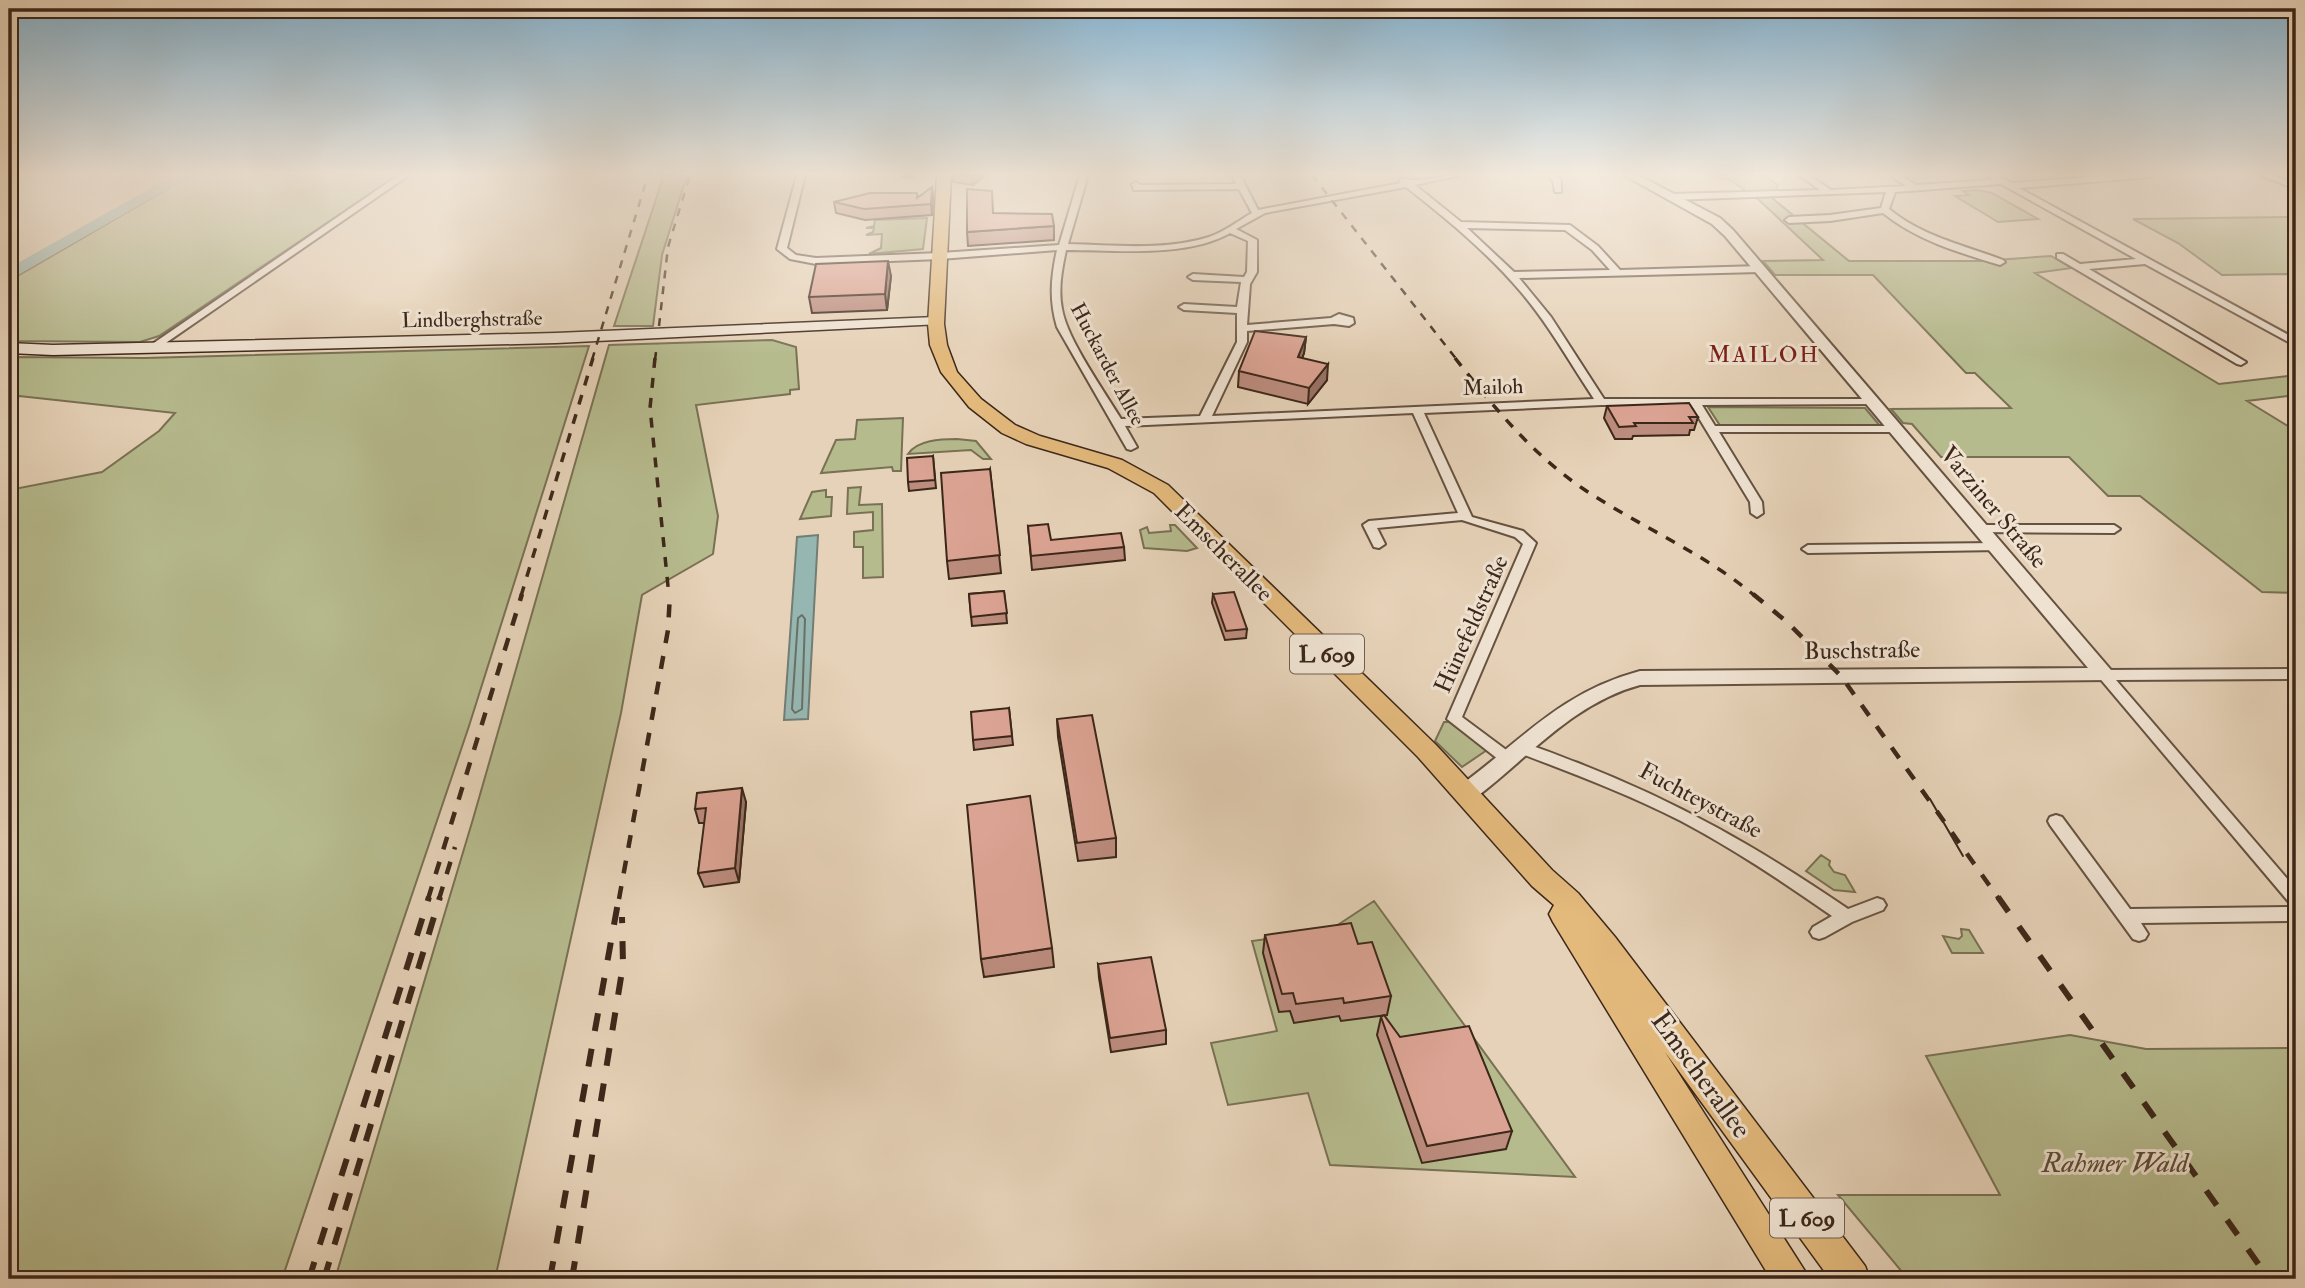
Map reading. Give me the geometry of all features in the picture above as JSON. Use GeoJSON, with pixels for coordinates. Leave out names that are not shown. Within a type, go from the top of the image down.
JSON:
{"type":"FeatureCollection","features":[{"type":"Feature","properties":{"kind":"main road","name":"L 609"},"geometry":{"type":"LineString","coordinates":[[940,256],[941,235]]}},
{"type":"Feature","properties":{"kind":"main road","name":"Emscherallee"},"geometry":{"type":"LineString","coordinates":[[940,256],[936,321],[941,358],[957,384],[997,424],[1018,435],[1118,464],[1161,489],[1466,793],[1542,878],[1568,901],[1667,1026],[1852,1279]]}},
{"type":"Feature","properties":{"kind":"main road","name":"Lindberghstraße"},"geometry":{"type":"LineString","coordinates":[[9,348],[556,338],[936,321]]}},
{"type":"Feature","properties":{"kind":"main road","name":"Emscherallee"},"geometry":{"type":"LineString","coordinates":[[1542,878],[1768,1246],[1792,1279]]}},
{"type":"Feature","properties":{"kind":"street"},"geometry":{"type":"LineString","coordinates":[[153,347],[317,235]]}},
{"type":"Feature","properties":{"kind":"street"},"geometry":{"type":"LineString","coordinates":[[784,235],[782,243],[785,253],[816,261],[1064,247],[1144,248],[1180,245],[1220,235]]}},
{"type":"Feature","properties":{"kind":"street","name":"Huckarder Allee"},"geometry":{"type":"LineString","coordinates":[[1067,235],[1055,284],[1056,314],[1131,447]]}},
{"type":"Feature","properties":{"kind":"street"},"geometry":{"type":"LineString","coordinates":[[1205,418],[1231,360],[1238,354],[1244,328],[1241,324],[1242,310],[1247,280],[1252,272],[1253,240],[1242,235]]}},
{"type":"Feature","properties":{"kind":"street"},"geometry":{"type":"LineString","coordinates":[[1468,235],[1510,275],[1539,308],[1601,402]]}},
{"type":"Feature","properties":{"kind":"street"},"geometry":{"type":"LineString","coordinates":[[1578,235],[1595,248],[1618,272]]}},
{"type":"Feature","properties":{"kind":"street","name":"Varziner Straße"},"geometry":{"type":"LineString","coordinates":[[1730,235],[2296,901]]}},
{"type":"Feature","properties":{"kind":"street"},"geometry":{"type":"LineString","coordinates":[[1920,235],[2000,262]]}},
{"type":"Feature","properties":{"kind":"street"},"geometry":{"type":"LineString","coordinates":[[2100,235],[2296,343]]}},
{"type":"Feature","properties":{"kind":"street"},"geometry":{"type":"LineString","coordinates":[[2060,256],[2241,362]]}},
{"type":"Feature","properties":{"kind":"street"},"geometry":{"type":"LineString","coordinates":[[2078,267],[2147,261]]}},
{"type":"Feature","properties":{"kind":"street"},"geometry":{"type":"LineString","coordinates":[[1510,275],[1760,269]]}},
{"type":"Feature","properties":{"kind":"street"},"geometry":{"type":"LineString","coordinates":[[1194,277],[1247,280]]}},
{"type":"Feature","properties":{"kind":"street"},"geometry":{"type":"LineString","coordinates":[[1184,307],[1242,310]]}},
{"type":"Feature","properties":{"kind":"street"},"geometry":{"type":"LineString","coordinates":[[1244,328],[1334,321]]}},
{"type":"Feature","properties":{"kind":"street"},"geometry":{"type":"LineString","coordinates":[[2224,352],[2243,350]]}},
{"type":"Feature","properties":{"kind":"street"},"geometry":{"type":"LineString","coordinates":[[1694,401],[1756,502],[1757,513]]}},
{"type":"Feature","properties":{"kind":"street","name":"Mailoh"},"geometry":{"type":"LineString","coordinates":[[1117,423],[1601,402],[1872,402]]}},
{"type":"Feature","properties":{"kind":"street"},"geometry":{"type":"LineString","coordinates":[[1379,544],[1369,525],[1465,516],[1417,410]]}},
{"type":"Feature","properties":{"kind":"street"},"geometry":{"type":"LineString","coordinates":[[1712,429],[1895,429]]}},
{"type":"Feature","properties":{"kind":"street","name":"Hünefeldstraße"},"geometry":{"type":"LineString","coordinates":[[1465,516],[1467,519],[1519,534],[1530,543],[1454,719],[1515,754]]}},
{"type":"Feature","properties":{"kind":"street"},"geometry":{"type":"LineString","coordinates":[[1980,529],[2115,529]]}},
{"type":"Feature","properties":{"kind":"street"},"geometry":{"type":"LineString","coordinates":[[1808,549],[1996,547]]}},
{"type":"Feature","properties":{"kind":"street","name":"Buschstraße"},"geometry":{"type":"LineString","coordinates":[[1466,793],[1579,702],[1607,685],[1640,678],[2296,674]]}},
{"type":"Feature","properties":{"kind":"street","name":"Fuchteystraße"},"geometry":{"type":"LineString","coordinates":[[1515,754],[1613,783],[1687,817],[1774,867],[1846,917]]}},
{"type":"Feature","properties":{"kind":"street"},"geometry":{"type":"LineString","coordinates":[[2056,821],[2139,934]]}},
{"type":"Feature","properties":{"kind":"street"},"geometry":{"type":"LineString","coordinates":[[1819,932],[1846,917],[1877,905]]}},
{"type":"Feature","properties":{"kind":"street"},"geometry":{"type":"LineString","coordinates":[[2125,916],[2296,914]]}},
{"type":"Feature","properties":{"kind":"green space"},"geometry":{"type":"Polygon","coordinates":[[[88,235],[309,235],[159,336],[140,342],[9,341],[9,281],[88,235]]]}},
{"type":"Feature","properties":{"kind":"green space"},"geometry":{"type":"Polygon","coordinates":[[[644,235],[668,235],[662,255],[653,326],[614,326],[644,235]]]}},
{"type":"Feature","properties":{"kind":"green space"},"geometry":{"type":"Polygon","coordinates":[[[882,235],[925,235],[923,249],[869,254],[881,248],[882,235]]]}},
{"type":"Feature","properties":{"kind":"green space"},"geometry":{"type":"Polygon","coordinates":[[[1796,235],[1817,235],[1849,261],[1981,261],[2051,256],[2072,268],[2035,273],[2219,384],[2296,375],[2296,395],[2247,401],[2296,431],[2296,593],[2262,592],[2140,496],[2108,496],[2069,457],[1941,457],[1912,424],[1903,423],[1891,409],[2011,408],[1975,373],[1966,373],[1873,275],[1775,275],[1763,261],[1823,260],[1796,235]]]}},
{"type":"Feature","properties":{"kind":"green space"},"geometry":{"type":"Polygon","coordinates":[[[2163,235],[2296,235],[2296,279],[2288,274],[2222,275],[2163,235]]]}},
{"type":"Feature","properties":{"kind":"green space"},"geometry":{"type":"Polygon","coordinates":[[[772,340],[796,347],[799,389],[790,390],[790,394],[696,405],[718,516],[713,554],[642,595],[621,713],[495,1279],[335,1279],[473,819],[609,345],[772,340]]]}},
{"type":"Feature","properties":{"kind":"green space"},"geometry":{"type":"Polygon","coordinates":[[[589,346],[469,726],[282,1279],[9,1279],[9,490],[102,472],[159,431],[175,413],[9,397],[9,357],[144,358],[589,346]]]}},
{"type":"Feature","properties":{"kind":"green space"},"geometry":{"type":"Polygon","coordinates":[[[1708,407],[1865,408],[1881,427],[1721,427],[1708,407]]]}},
{"type":"Feature","properties":{"kind":"green space"},"geometry":{"type":"Polygon","coordinates":[[[903,418],[901,471],[893,471],[892,467],[821,473],[836,440],[855,439],[857,420],[903,418]]]}},
{"type":"Feature","properties":{"kind":"green space"},"geometry":{"type":"Polygon","coordinates":[[[957,439],[976,441],[991,459],[983,459],[971,450],[908,454],[923,443],[957,439]]]}},
{"type":"Feature","properties":{"kind":"green space"},"geometry":{"type":"Polygon","coordinates":[[[861,487],[859,505],[882,504],[883,577],[863,578],[863,547],[854,547],[854,532],[873,530],[873,512],[847,514],[848,488],[861,487]]]}},
{"type":"Feature","properties":{"kind":"green space"},"geometry":{"type":"Polygon","coordinates":[[[826,490],[826,497],[832,497],[831,516],[800,519],[812,492],[826,490]]]}},
{"type":"Feature","properties":{"kind":"green space"},"geometry":{"type":"Polygon","coordinates":[[[1170,525],[1175,525],[1197,548],[1187,551],[1144,548],[1140,530],[1147,527],[1149,533],[1171,531],[1170,525]]]}},
{"type":"Feature","properties":{"kind":"green space"},"geometry":{"type":"Polygon","coordinates":[[[1444,722],[1449,722],[1487,750],[1462,767],[1435,741],[1444,722]]]}},
{"type":"Feature","properties":{"kind":"green space"},"geometry":{"type":"Polygon","coordinates":[[[1821,855],[1830,861],[1829,865],[1834,872],[1845,875],[1855,892],[1834,890],[1806,871],[1821,855]]]}},
{"type":"Feature","properties":{"kind":"green space"},"geometry":{"type":"Polygon","coordinates":[[[1374,901],[1575,1177],[1330,1165],[1308,1093],[1228,1105],[1211,1043],[1277,1031],[1252,941],[1330,930],[1374,901]]]}},
{"type":"Feature","properties":{"kind":"green space"},"geometry":{"type":"Polygon","coordinates":[[[1961,929],[1969,930],[1983,953],[1952,953],[1943,936],[1959,939],[1962,936],[1961,929]]]}},
{"type":"Feature","properties":{"kind":"green space","name":"Rahmer Wald"},"geometry":{"type":"Polygon","coordinates":[[[2070,1035],[2146,1049],[2296,1048],[2296,1279],[1908,1279],[1838,1195],[2000,1195],[1926,1056],[2070,1035]]]}},
{"type":"Feature","properties":{"kind":"water"},"geometry":{"type":"Polygon","coordinates":[[[818,535],[808,719],[784,720],[797,537],[818,535]]]}},
{"type":"Feature","properties":{"kind":"building"},"geometry":{"type":"Polygon","coordinates":[[[888,261],[885,294],[809,297],[816,264],[888,261]]]}},
{"type":"Feature","properties":{"kind":"building"},"geometry":{"type":"Polygon","coordinates":[[[1255,331],[1306,337],[1298,357],[1328,364],[1309,388],[1239,371],[1255,331]]]}},
{"type":"Feature","properties":{"kind":"building"},"geometry":{"type":"Polygon","coordinates":[[[1689,403],[1698,417],[1689,417],[1693,423],[1634,423],[1636,426],[1619,427],[1607,406],[1689,403]]]}},
{"type":"Feature","properties":{"kind":"building"},"geometry":{"type":"Polygon","coordinates":[[[933,456],[935,480],[908,482],[907,458],[933,456]]]}},
{"type":"Feature","properties":{"kind":"building"},"geometry":{"type":"Polygon","coordinates":[[[990,469],[1000,555],[947,561],[941,473],[990,469]]]}},
{"type":"Feature","properties":{"kind":"building"},"geometry":{"type":"Polygon","coordinates":[[[1048,524],[1051,540],[1121,533],[1124,547],[1031,556],[1028,526],[1048,524]]]}},
{"type":"Feature","properties":{"kind":"building"},"geometry":{"type":"Polygon","coordinates":[[[1004,591],[1007,613],[971,617],[969,594],[1004,591]]]}},
{"type":"Feature","properties":{"kind":"building"},"geometry":{"type":"Polygon","coordinates":[[[1234,592],[1247,629],[1226,631],[1213,594],[1234,592]]]}},
{"type":"Feature","properties":{"kind":"building"},"geometry":{"type":"Polygon","coordinates":[[[1009,708],[1012,736],[973,740],[971,712],[1009,708]]]}},
{"type":"Feature","properties":{"kind":"building"},"geometry":{"type":"Polygon","coordinates":[[[1092,715],[1116,838],[1077,843],[1057,719],[1092,715]]]}},
{"type":"Feature","properties":{"kind":"building"},"geometry":{"type":"Polygon","coordinates":[[[742,788],[735,868],[698,873],[706,808],[695,809],[697,793],[742,788]]]}},
{"type":"Feature","properties":{"kind":"building"},"geometry":{"type":"Polygon","coordinates":[[[1030,796],[1052,948],[981,959],[967,805],[1030,796]]]}},
{"type":"Feature","properties":{"kind":"building"},"geometry":{"type":"Polygon","coordinates":[[[1351,923],[1358,944],[1372,942],[1391,996],[1344,1003],[1343,998],[1296,1004],[1293,993],[1282,994],[1265,935],[1351,923]]]}},
{"type":"Feature","properties":{"kind":"building"},"geometry":{"type":"Polygon","coordinates":[[[1151,957],[1166,1030],[1110,1038],[1098,964],[1151,957]]]}},
{"type":"Feature","properties":{"kind":"building"},"geometry":{"type":"Polygon","coordinates":[[[1384,1015],[1400,1037],[1469,1026],[1512,1131],[1427,1146],[1381,1017],[1384,1015]]]}},
{"type":"Feature","properties":{"kind":"waterway"},"geometry":{"type":"LineString","coordinates":[[9,275],[79,235]]}},
{"type":"Feature","properties":{"kind":"tram line"},"geometry":{"type":"LineString","coordinates":[[1930,799],[1963,856]]}},
{"type":"Feature","properties":{"kind":"railway"},"geometry":{"type":"LineString","coordinates":[[592,360],[630,235]]}},
{"type":"Feature","properties":{"kind":"railway"},"geometry":{"type":"LineString","coordinates":[[659,326],[672,235]]}},
{"type":"Feature","properties":{"kind":"railway"},"geometry":{"type":"LineString","coordinates":[[1359,235],[1457,360]]}},
{"type":"Feature","properties":{"kind":"railway"},"geometry":{"type":"LineString","coordinates":[[655,360],[657,344]]}},
{"type":"Feature","properties":{"kind":"railway"},"geometry":{"type":"LineString","coordinates":[[521,596],[593,358]]}},
{"type":"Feature","properties":{"kind":"railway"},"geometry":{"type":"LineString","coordinates":[[655,358],[650,408],[669,596]]}},
{"type":"Feature","properties":{"kind":"railway"},"geometry":{"type":"LineString","coordinates":[[1455,358],[1514,428],[1563,474],[1603,502],[1714,566],[1755,596]]}},
{"type":"Feature","properties":{"kind":"railway"},"geometry":{"type":"LineString","coordinates":[[428,899],[522,594]]}},
{"type":"Feature","properties":{"kind":"railway"},"geometry":{"type":"LineString","coordinates":[[619,899],[668,630],[670,594]]}},
{"type":"Feature","properties":{"kind":"railway"},"geometry":{"type":"LineString","coordinates":[[1753,594],[1787,622],[1841,676],[1999,899]]}},
{"type":"Feature","properties":{"kind":"railway"},"geometry":{"type":"LineString","coordinates":[[439,899],[455,847]]}},
{"type":"Feature","properties":{"kind":"railway"},"geometry":{"type":"LineString","coordinates":[[309,1279],[429,897]]}},
{"type":"Feature","properties":{"kind":"railway"},"geometry":{"type":"LineString","coordinates":[[324,1279],[440,897]]}},
{"type":"Feature","properties":{"kind":"railway"},"geometry":{"type":"LineString","coordinates":[[550,1279],[619,897]]}},
{"type":"Feature","properties":{"kind":"railway"},"geometry":{"type":"LineString","coordinates":[[1998,897],[2269,1279]]}},
{"type":"Feature","properties":{"kind":"railway"},"geometry":{"type":"LineString","coordinates":[[572,1279],[623,965],[622,917]]}},
{"type":"Feature","properties":{"kind":"district","name":"MAILOH"},"geometry":{"type":"Point","coordinates":[1764,354]}}]}
